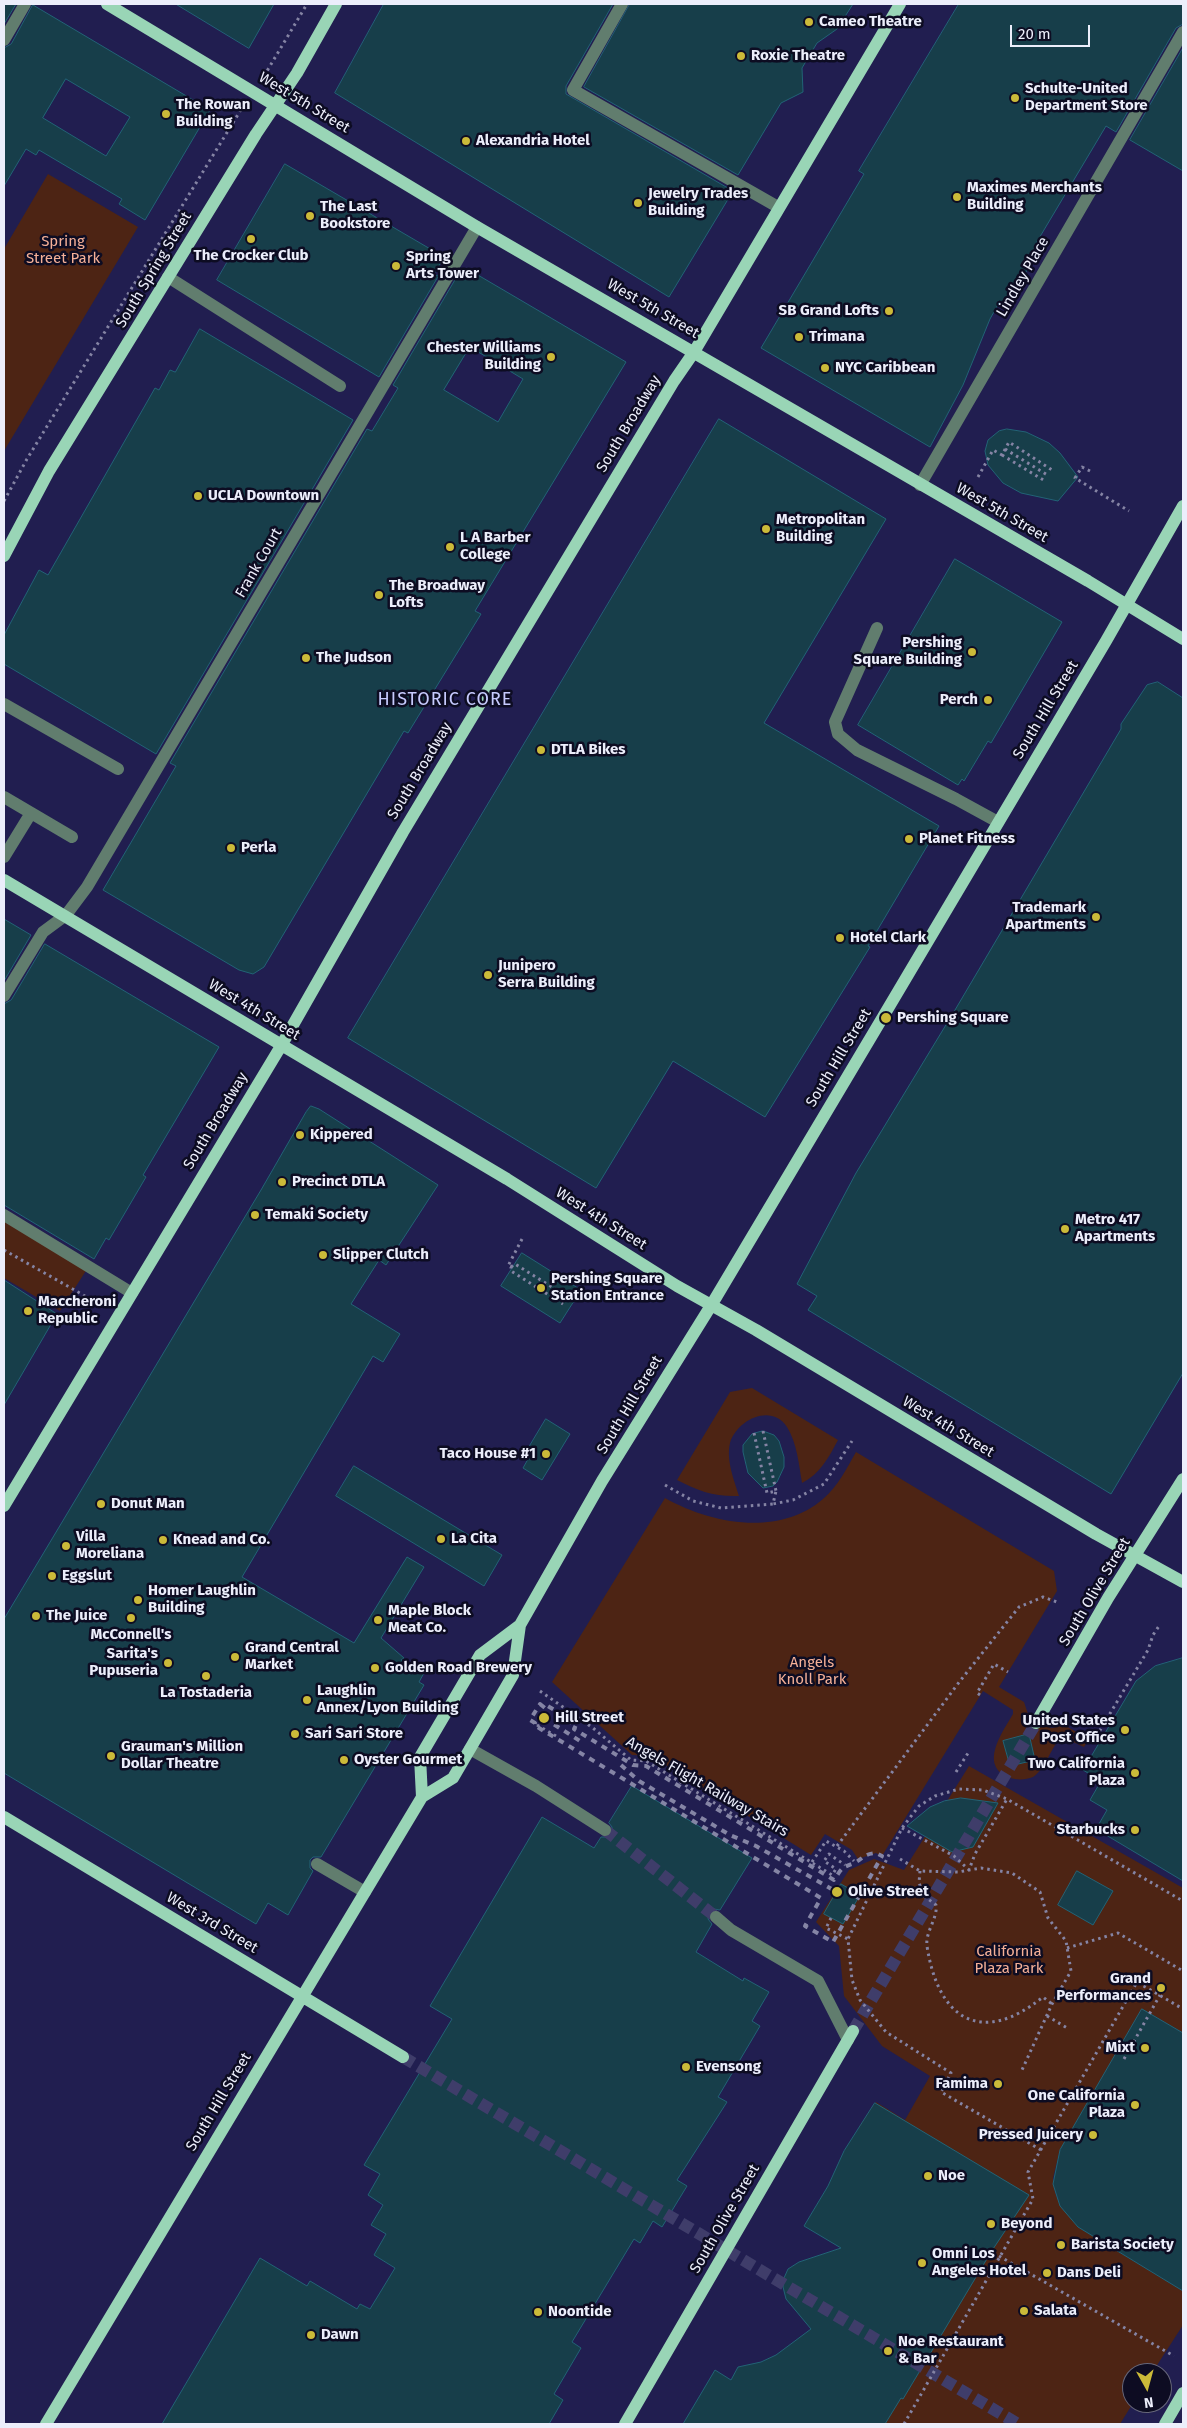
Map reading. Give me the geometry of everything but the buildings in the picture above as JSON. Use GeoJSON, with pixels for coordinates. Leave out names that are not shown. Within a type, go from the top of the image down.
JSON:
{"type":"FeatureCollection","features":[{"type":"Feature","properties":{"kind":"main road","name":"West 5th Street"},"geometry":{"type":"LineString","coordinates":[[107,4],[477,227],[1088,581],[1183,640]]}},
{"type":"Feature","properties":{"kind":"main road","name":"South Spring Street"},"geometry":{"type":"LineString","coordinates":[[4,556],[49,471],[256,134],[277,105],[336,4]]}},
{"type":"Feature","properties":{"kind":"main road","name":"South Broadway"},"geometry":{"type":"LineString","coordinates":[[4,1506],[281,1046],[408,824],[674,380],[694,352],[778,207],[900,4]]}},
{"type":"Feature","properties":{"kind":"main road","name":"South Hill Street"},"geometry":{"type":"LineString","coordinates":[[46,2424],[422,1796],[453,1778],[513,1675],[520,1626],[602,1481],[712,1304],[1126,606],[1183,506]]}},
{"type":"Feature","properties":{"kind":"main road","name":"West 4th Street"},"geometry":{"type":"LineString","coordinates":[[4,880],[66,915],[281,1046],[320,1066],[507,1179],[638,1263],[712,1304],[1135,1556],[1183,1582]]}},
{"type":"Feature","properties":{"kind":"main road","name":"South Olive Street"},"geometry":{"type":"LineString","coordinates":[[1036,1723],[1108,1598],[1183,1479]]}},
{"type":"Feature","properties":{"kind":"main road","name":"South Hill Street"},"geometry":{"type":"LineString","coordinates":[[422,1796],[420,1757],[480,1655],[520,1626]]}},
{"type":"Feature","properties":{"kind":"main road","name":"West 3rd Street"},"geometry":{"type":"LineString","coordinates":[[4,1817],[403,2057]]}},
{"type":"Feature","properties":{"kind":"main road","name":"South Olive Street"},"geometry":{"type":"LineString","coordinates":[[625,2424],[850,2035]]}},
{"type":"Feature","properties":{"kind":"main road"},"geometry":{"type":"LineString","coordinates":[[1164,2424],[1183,2393]]}},
{"type":"Feature","properties":{"kind":"lane"},"geometry":{"type":"LineString","coordinates":[[4,40],[25,4]]}},
{"type":"Feature","properties":{"kind":"lane"},"geometry":{"type":"LineString","coordinates":[[622,4],[573,90],[778,207]]}},
{"type":"Feature","properties":{"kind":"lane","name":"Lindley Place"},"geometry":{"type":"LineString","coordinates":[[920,485],[1183,32]]}},
{"type":"Feature","properties":{"kind":"lane","name":"Frank Court"},"geometry":{"type":"LineString","coordinates":[[4,996],[42,932],[66,915],[87,887],[477,227]]}},
{"type":"Feature","properties":{"kind":"lane"},"geometry":{"type":"LineString","coordinates":[[168,277],[340,386]]}},
{"type":"Feature","properties":{"kind":"lane"},"geometry":{"type":"LineString","coordinates":[[877,628],[836,722],[838,734],[857,750],[998,822]]}},
{"type":"Feature","properties":{"kind":"lane"},"geometry":{"type":"LineString","coordinates":[[4,704],[118,769]]}},
{"type":"Feature","properties":{"kind":"lane"},"geometry":{"type":"LineString","coordinates":[[4,797],[72,837]]}},
{"type":"Feature","properties":{"kind":"lane"},"geometry":{"type":"LineString","coordinates":[[4,857],[31,813]]}},
{"type":"Feature","properties":{"kind":"lane"},"geometry":{"type":"LineString","coordinates":[[4,1215],[132,1293]]}},
{"type":"Feature","properties":{"kind":"lane"},"geometry":{"type":"LineString","coordinates":[[470,1749],[536,1786],[605,1830]]}},
{"type":"Feature","properties":{"kind":"lane"},"geometry":{"type":"LineString","coordinates":[[318,1864],[365,1892]]}},
{"type":"Feature","properties":{"kind":"lane"},"geometry":{"type":"LineString","coordinates":[[716,1917],[730,1930],[818,1981],[850,2035]]}},
{"type":"Feature","properties":{"kind":"path"},"geometry":{"type":"LineString","coordinates":[[275,61],[307,4]]}},
{"type":"Feature","properties":{"kind":"path"},"geometry":{"type":"LineString","coordinates":[[4,501],[32,450],[234,120]]}},
{"type":"Feature","properties":{"kind":"path"},"geometry":{"type":"LineString","coordinates":[[1002,455],[1009,442],[1052,470]]}},
{"type":"Feature","properties":{"kind":"path"},"geometry":{"type":"LineString","coordinates":[[1005,449],[1049,476]]}},
{"type":"Feature","properties":{"kind":"path"},"geometry":{"type":"LineString","coordinates":[[978,477],[993,450],[1045,481]]}},
{"type":"Feature","properties":{"kind":"path"},"geometry":{"type":"LineString","coordinates":[[1090,471],[1082,467],[1076,478],[1129,511]]}},
{"type":"Feature","properties":{"kind":"path"},"geometry":{"type":"LineString","coordinates":[[522,1239],[508,1266],[511,1267],[511,1271],[563,1304]]}},
{"type":"Feature","properties":{"kind":"path"},"geometry":{"type":"LineString","coordinates":[[4,1250],[85,1296]]}},
{"type":"Feature","properties":{"kind":"path"},"geometry":{"type":"LineString","coordinates":[[511,1267],[515,1264],[568,1297]]}},
{"type":"Feature","properties":{"kind":"path"},"geometry":{"type":"LineString","coordinates":[[764,1431],[776,1491],[773,1504]]}},
{"type":"Feature","properties":{"kind":"path"},"geometry":{"type":"LineString","coordinates":[[754,1433],[767,1493],[776,1491]]}},
{"type":"Feature","properties":{"kind":"path"},"geometry":{"type":"LineString","coordinates":[[665,1486],[693,1501],[721,1508],[773,1504],[793,1500],[824,1484],[852,1441]]}},
{"type":"Feature","properties":{"kind":"path"},"geometry":{"type":"LineString","coordinates":[[837,1846],[960,1681],[1019,1607],[1043,1597],[1057,1602]]}},
{"type":"Feature","properties":{"kind":"path"},"geometry":{"type":"LineString","coordinates":[[1093,1742],[1148,1650],[1153,1635],[1160,1626]]}},
{"type":"Feature","properties":{"kind":"path"},"geometry":{"type":"LineString","coordinates":[[980,1695],[977,1693],[994,1664],[1008,1672]]}},
{"type":"Feature","properties":{"kind":"path","name":"Angels Flight Railway Stairs"},"geometry":{"type":"LineString","coordinates":[[540,1691],[593,1728],[631,1760],[646,1761],[832,1875],[836,1869],[824,1861],[829,1854],[845,1865]]}},
{"type":"Feature","properties":{"kind":"path"},"geometry":{"type":"LineString","coordinates":[[537,1725],[556,1736]]}},
{"type":"Feature","properties":{"kind":"path"},"geometry":{"type":"LineString","coordinates":[[956,1772],[970,1750]]}},
{"type":"Feature","properties":{"kind":"path"},"geometry":{"type":"LineString","coordinates":[[1041,2150],[941,2092],[952,2073],[886,2032],[860,2000],[852,1980],[848,1939],[902,1828],[919,1806],[943,1794],[959,1789],[983,1790],[1007,1799],[1183,1900]]}},
{"type":"Feature","properties":{"kind":"path"},"geometry":{"type":"LineString","coordinates":[[969,1870],[975,1854],[1007,1799]]}},
{"type":"Feature","properties":{"kind":"path"},"geometry":{"type":"LineString","coordinates":[[902,1828],[954,1856],[969,1870]]}},
{"type":"Feature","properties":{"kind":"path"},"geometry":{"type":"LineString","coordinates":[[812,1862],[826,1841],[837,1846],[854,1861]]}},
{"type":"Feature","properties":{"kind":"path"},"geometry":{"type":"LineString","coordinates":[[900,1859],[920,1871],[958,1872],[981,1868],[1012,1873],[1040,1892],[1048,1918],[1066,1941],[1070,1971],[1052,2004],[1022,2070]]}},
{"type":"Feature","properties":{"kind":"path"},"geometry":{"type":"LineString","coordinates":[[920,1871],[919,1883],[924,1896],[936,1905],[926,1943],[936,1979],[945,2002],[962,2016],[986,2023],[1007,2019],[1030,2008],[1043,1997],[1052,2004]]}},
{"type":"Feature","properties":{"kind":"path"},"geometry":{"type":"LineString","coordinates":[[831,1918],[826,1928],[848,1939]]}},
{"type":"Feature","properties":{"kind":"path"},"geometry":{"type":"LineString","coordinates":[[1067,1948],[1118,1933],[1183,1971]]}},
{"type":"Feature","properties":{"kind":"path"},"geometry":{"type":"LineString","coordinates":[[904,2424],[1033,2198],[1028,2172],[1136,1982],[1183,2009]]}},
{"type":"Feature","properties":{"kind":"path"},"geometry":{"type":"LineString","coordinates":[[1124,2059],[1160,1996]]}},
{"type":"Feature","properties":{"kind":"path"},"geometry":{"type":"LineString","coordinates":[[1047,2016],[1069,2029]]}},
{"type":"Feature","properties":{"kind":"path"},"geometry":{"type":"LineString","coordinates":[[999,2256],[1174,2356]]}},
{"type":"Feature","properties":{"kind":"green space","name":"Spring Street Park"},"geometry":{"type":"Polygon","coordinates":[[[48,174],[138,227],[4,451],[4,249],[48,174]]]}},
{"type":"Feature","properties":{"kind":"green space"},"geometry":{"type":"Polygon","coordinates":[[[4,1212],[91,1263],[60,1311],[4,1278],[4,1212]]]}},
{"type":"Feature","properties":{"kind":"green space"},"geometry":{"type":"Polygon","coordinates":[[[752,1388],[838,1440],[823,1464],[814,1475],[802,1483],[795,1447],[787,1427],[780,1420],[764,1415],[755,1417],[740,1427],[730,1443],[730,1463],[739,1496],[707,1492],[677,1480],[730,1392],[752,1388]]]}},
{"type":"Feature","properties":{"kind":"green space","name":"Angels Knoll Park"},"geometry":{"type":"Polygon","coordinates":[[[856,1452],[1054,1571],[1057,1591],[999,1687],[1024,1702],[1029,1717],[1040,1725],[1052,1728],[1064,1725],[1089,1739],[1084,1747],[1062,1737],[1054,1746],[1042,1768],[1033,1777],[1027,1779],[1010,1778],[1000,1773],[995,1766],[994,1757],[999,1739],[1013,1714],[1013,1710],[983,1691],[882,1856],[876,1853],[858,1859],[852,1850],[825,1834],[811,1855],[651,1756],[632,1755],[552,1682],[665,1498],[683,1507],[724,1520],[766,1522],[786,1519],[805,1511],[823,1499],[842,1477],[856,1452]]]}},
{"type":"Feature","properties":{"kind":"green space","name":"California Plaza Park"},"geometry":{"type":"Polygon","coordinates":[[[969,1766],[1183,1888],[1183,2033],[1142,2009],[1060,2150],[1053,2178],[1055,2192],[1060,2205],[1078,2227],[1183,2291],[1183,2325],[1158,2363],[1122,2363],[1122,2413],[1127,2413],[1120,2424],[876,2424],[963,2279],[859,2127],[876,2102],[905,2120],[930,2076],[882,2046],[844,1996],[839,1946],[816,1922],[849,1870],[874,1859],[904,1870],[969,1766]]]}},
{"type":"Feature","properties":{"kind":"tunnel"},"geometry":{"type":"LineString","coordinates":[[853,2031],[1036,1723]]}},
{"type":"Feature","properties":{"kind":"tunnel"},"geometry":{"type":"LineString","coordinates":[[605,1830],[716,1917]]}},
{"type":"Feature","properties":{"kind":"tunnel"},"geometry":{"type":"LineString","coordinates":[[403,2057],[1018,2424]]}},
{"type":"Feature","properties":{"kind":"railway"},"geometry":{"type":"LineString","coordinates":[[540,1704],[545,1708],[546,1705],[566,1717],[566,1720],[576,1725],[574,1729],[633,1765],[646,1766],[834,1880],[842,1869],[866,1856],[876,1853],[882,1856],[833,1942],[805,1926],[821,1898],[534,1725],[535,1723],[530,1720],[540,1704]]}},
{"type":"Feature","properties":{"kind":"railway"},"geometry":{"type":"LineString","coordinates":[[544,1718],[580,1741]]}},
{"type":"Feature","properties":{"kind":"railway"},"geometry":{"type":"LineString","coordinates":[[621,1765],[639,1781],[730,1835],[756,1846],[837,1892]]}},
{"type":"Feature","properties":{"kind":"place","name":"Cameo Theatre"},"geometry":{"type":"Point","coordinates":[809,22]}},
{"type":"Feature","properties":{"kind":"place","name":"Roxie Theatre"},"geometry":{"type":"Point","coordinates":[741,56]}},
{"type":"Feature","properties":{"kind":"place","name":"Schulte-United Department Store"},"geometry":{"type":"Point","coordinates":[1015,98]}},
{"type":"Feature","properties":{"kind":"place","name":"The Rowan Building"},"geometry":{"type":"Point","coordinates":[166,114]}},
{"type":"Feature","properties":{"kind":"place","name":"Alexandria Hotel"},"geometry":{"type":"Point","coordinates":[466,141]}},
{"type":"Feature","properties":{"kind":"place","name":"Maximes Merchants Building"},"geometry":{"type":"Point","coordinates":[957,197]}},
{"type":"Feature","properties":{"kind":"place","name":"Jewelry Trades Building"},"geometry":{"type":"Point","coordinates":[638,203]}},
{"type":"Feature","properties":{"kind":"place","name":"The Last Bookstore"},"geometry":{"type":"Point","coordinates":[310,216]}},
{"type":"Feature","properties":{"kind":"place","name":"The Crocker Club"},"geometry":{"type":"Point","coordinates":[251,239]}},
{"type":"Feature","properties":{"kind":"place","name":"Spring Arts Tower"},"geometry":{"type":"Point","coordinates":[396,266]}},
{"type":"Feature","properties":{"kind":"place","name":"SB Grand Lofts"},"geometry":{"type":"Point","coordinates":[889,311]}},
{"type":"Feature","properties":{"kind":"place","name":"Trimana"},"geometry":{"type":"Point","coordinates":[799,337]}},
{"type":"Feature","properties":{"kind":"place","name":"Chester Williams Building"},"geometry":{"type":"Point","coordinates":[551,357]}},
{"type":"Feature","properties":{"kind":"place","name":"NYC Caribbean"},"geometry":{"type":"Point","coordinates":[825,368]}},
{"type":"Feature","properties":{"kind":"place","name":"UCLA Downtown"},"geometry":{"type":"Point","coordinates":[198,496]}},
{"type":"Feature","properties":{"kind":"place","name":"Metropolitan Building"},"geometry":{"type":"Point","coordinates":[766,529]}},
{"type":"Feature","properties":{"kind":"place","name":"L A Barber College"},"geometry":{"type":"Point","coordinates":[450,547]}},
{"type":"Feature","properties":{"kind":"place","name":"The Broadway Lofts"},"geometry":{"type":"Point","coordinates":[379,595]}},
{"type":"Feature","properties":{"kind":"place","name":"Pershing Square Building"},"geometry":{"type":"Point","coordinates":[972,652]}},
{"type":"Feature","properties":{"kind":"place","name":"The Judson"},"geometry":{"type":"Point","coordinates":[306,658]}},
{"type":"Feature","properties":{"kind":"place","name":"Perch"},"geometry":{"type":"Point","coordinates":[988,700]}},
{"type":"Feature","properties":{"kind":"place","name":"DTLA Bikes"},"geometry":{"type":"Point","coordinates":[541,750]}},
{"type":"Feature","properties":{"kind":"place","name":"Planet Fitness"},"geometry":{"type":"Point","coordinates":[909,839]}},
{"type":"Feature","properties":{"kind":"place","name":"Perla"},"geometry":{"type":"Point","coordinates":[231,848]}},
{"type":"Feature","properties":{"kind":"place","name":"Trademark Apartments"},"geometry":{"type":"Point","coordinates":[1096,917]}},
{"type":"Feature","properties":{"kind":"place","name":"Hotel Clark"},"geometry":{"type":"Point","coordinates":[840,938]}},
{"type":"Feature","properties":{"kind":"place","name":"Junipero Serra Building"},"geometry":{"type":"Point","coordinates":[488,975]}},
{"type":"Feature","properties":{"kind":"place","name":"Pershing Square"},"geometry":{"type":"Point","coordinates":[886,1018]}},
{"type":"Feature","properties":{"kind":"place","name":"Kippered"},"geometry":{"type":"Point","coordinates":[300,1135]}},
{"type":"Feature","properties":{"kind":"place","name":"Precinct DTLA"},"geometry":{"type":"Point","coordinates":[282,1182]}},
{"type":"Feature","properties":{"kind":"place","name":"Temaki Society"},"geometry":{"type":"Point","coordinates":[255,1215]}},
{"type":"Feature","properties":{"kind":"place","name":"Metro 417 Apartments"},"geometry":{"type":"Point","coordinates":[1065,1229]}},
{"type":"Feature","properties":{"kind":"place","name":"Slipper Clutch"},"geometry":{"type":"Point","coordinates":[323,1255]}},
{"type":"Feature","properties":{"kind":"place","name":"Pershing Square Station Entrance"},"geometry":{"type":"Point","coordinates":[541,1288]}},
{"type":"Feature","properties":{"kind":"place","name":"Maccheroni Republic"},"geometry":{"type":"Point","coordinates":[28,1311]}},
{"type":"Feature","properties":{"kind":"place","name":"Taco House #1"},"geometry":{"type":"Point","coordinates":[546,1454]}},
{"type":"Feature","properties":{"kind":"place","name":"Donut Man"},"geometry":{"type":"Point","coordinates":[101,1504]}},
{"type":"Feature","properties":{"kind":"place","name":"La Cita"},"geometry":{"type":"Point","coordinates":[441,1539]}},
{"type":"Feature","properties":{"kind":"place","name":"Knead and Co."},"geometry":{"type":"Point","coordinates":[163,1540]}},
{"type":"Feature","properties":{"kind":"place","name":"Villa Moreliana"},"geometry":{"type":"Point","coordinates":[66,1546]}},
{"type":"Feature","properties":{"kind":"place","name":"Eggslut"},"geometry":{"type":"Point","coordinates":[52,1576]}},
{"type":"Feature","properties":{"kind":"place","name":"Homer Laughlin Building"},"geometry":{"type":"Point","coordinates":[138,1600]}},
{"type":"Feature","properties":{"kind":"place","name":"The Juice"},"geometry":{"type":"Point","coordinates":[36,1616]}},
{"type":"Feature","properties":{"kind":"place","name":"McConnell's"},"geometry":{"type":"Point","coordinates":[131,1618]}},
{"type":"Feature","properties":{"kind":"place","name":"Maple Block Meat Co."},"geometry":{"type":"Point","coordinates":[378,1620]}},
{"type":"Feature","properties":{"kind":"place","name":"Grand Central Market"},"geometry":{"type":"Point","coordinates":[235,1657]}},
{"type":"Feature","properties":{"kind":"place","name":"Sarita's Pupuseria"},"geometry":{"type":"Point","coordinates":[168,1663]}},
{"type":"Feature","properties":{"kind":"place","name":"Golden Road Brewery"},"geometry":{"type":"Point","coordinates":[375,1668]}},
{"type":"Feature","properties":{"kind":"place","name":"La Tostaderia"},"geometry":{"type":"Point","coordinates":[206,1676]}},
{"type":"Feature","properties":{"kind":"place","name":"Laughlin Annex/Lyon Building"},"geometry":{"type":"Point","coordinates":[307,1700]}},
{"type":"Feature","properties":{"kind":"place","name":"Hill Street"},"geometry":{"type":"Point","coordinates":[544,1718]}},
{"type":"Feature","properties":{"kind":"place","name":"United States Post Office"},"geometry":{"type":"Point","coordinates":[1125,1730]}},
{"type":"Feature","properties":{"kind":"place","name":"Sari Sari Store"},"geometry":{"type":"Point","coordinates":[295,1734]}},
{"type":"Feature","properties":{"kind":"place","name":"Grauman's Million Dollar Theatre"},"geometry":{"type":"Point","coordinates":[111,1756]}},
{"type":"Feature","properties":{"kind":"place","name":"Oyster Gourmet"},"geometry":{"type":"Point","coordinates":[344,1760]}},
{"type":"Feature","properties":{"kind":"place","name":"Two California Plaza"},"geometry":{"type":"Point","coordinates":[1135,1773]}},
{"type":"Feature","properties":{"kind":"place","name":"Starbucks"},"geometry":{"type":"Point","coordinates":[1135,1830]}},
{"type":"Feature","properties":{"kind":"place","name":"Olive Street"},"geometry":{"type":"Point","coordinates":[837,1892]}},
{"type":"Feature","properties":{"kind":"place","name":"Grand Performances"},"geometry":{"type":"Point","coordinates":[1161,1988]}},
{"type":"Feature","properties":{"kind":"place","name":"Mixt"},"geometry":{"type":"Point","coordinates":[1145,2048]}},
{"type":"Feature","properties":{"kind":"place","name":"Evensong"},"geometry":{"type":"Point","coordinates":[686,2067]}},
{"type":"Feature","properties":{"kind":"place","name":"Famima"},"geometry":{"type":"Point","coordinates":[998,2084]}},
{"type":"Feature","properties":{"kind":"place","name":"One California Plaza"},"geometry":{"type":"Point","coordinates":[1135,2105]}},
{"type":"Feature","properties":{"kind":"place","name":"Pressed Juicery"},"geometry":{"type":"Point","coordinates":[1093,2135]}},
{"type":"Feature","properties":{"kind":"place","name":"Noe"},"geometry":{"type":"Point","coordinates":[928,2176]}},
{"type":"Feature","properties":{"kind":"place","name":"Beyond"},"geometry":{"type":"Point","coordinates":[991,2224]}},
{"type":"Feature","properties":{"kind":"place","name":"Barista Society"},"geometry":{"type":"Point","coordinates":[1061,2245]}},
{"type":"Feature","properties":{"kind":"place","name":"Omni Los Angeles Hotel"},"geometry":{"type":"Point","coordinates":[922,2263]}},
{"type":"Feature","properties":{"kind":"place","name":"Dans Deli"},"geometry":{"type":"Point","coordinates":[1047,2273]}},
{"type":"Feature","properties":{"kind":"place","name":"Salata"},"geometry":{"type":"Point","coordinates":[1024,2311]}},
{"type":"Feature","properties":{"kind":"place","name":"Noontide"},"geometry":{"type":"Point","coordinates":[538,2312]}},
{"type":"Feature","properties":{"kind":"place","name":"Dawn"},"geometry":{"type":"Point","coordinates":[311,2335]}},
{"type":"Feature","properties":{"kind":"place","name":"Noe Restaurant & Bar"},"geometry":{"type":"Point","coordinates":[888,2351]}},
{"type":"Feature","properties":{"kind":"district","name":"HISTORIC CORE"},"geometry":{"type":"Point","coordinates":[445,700]}}]}
